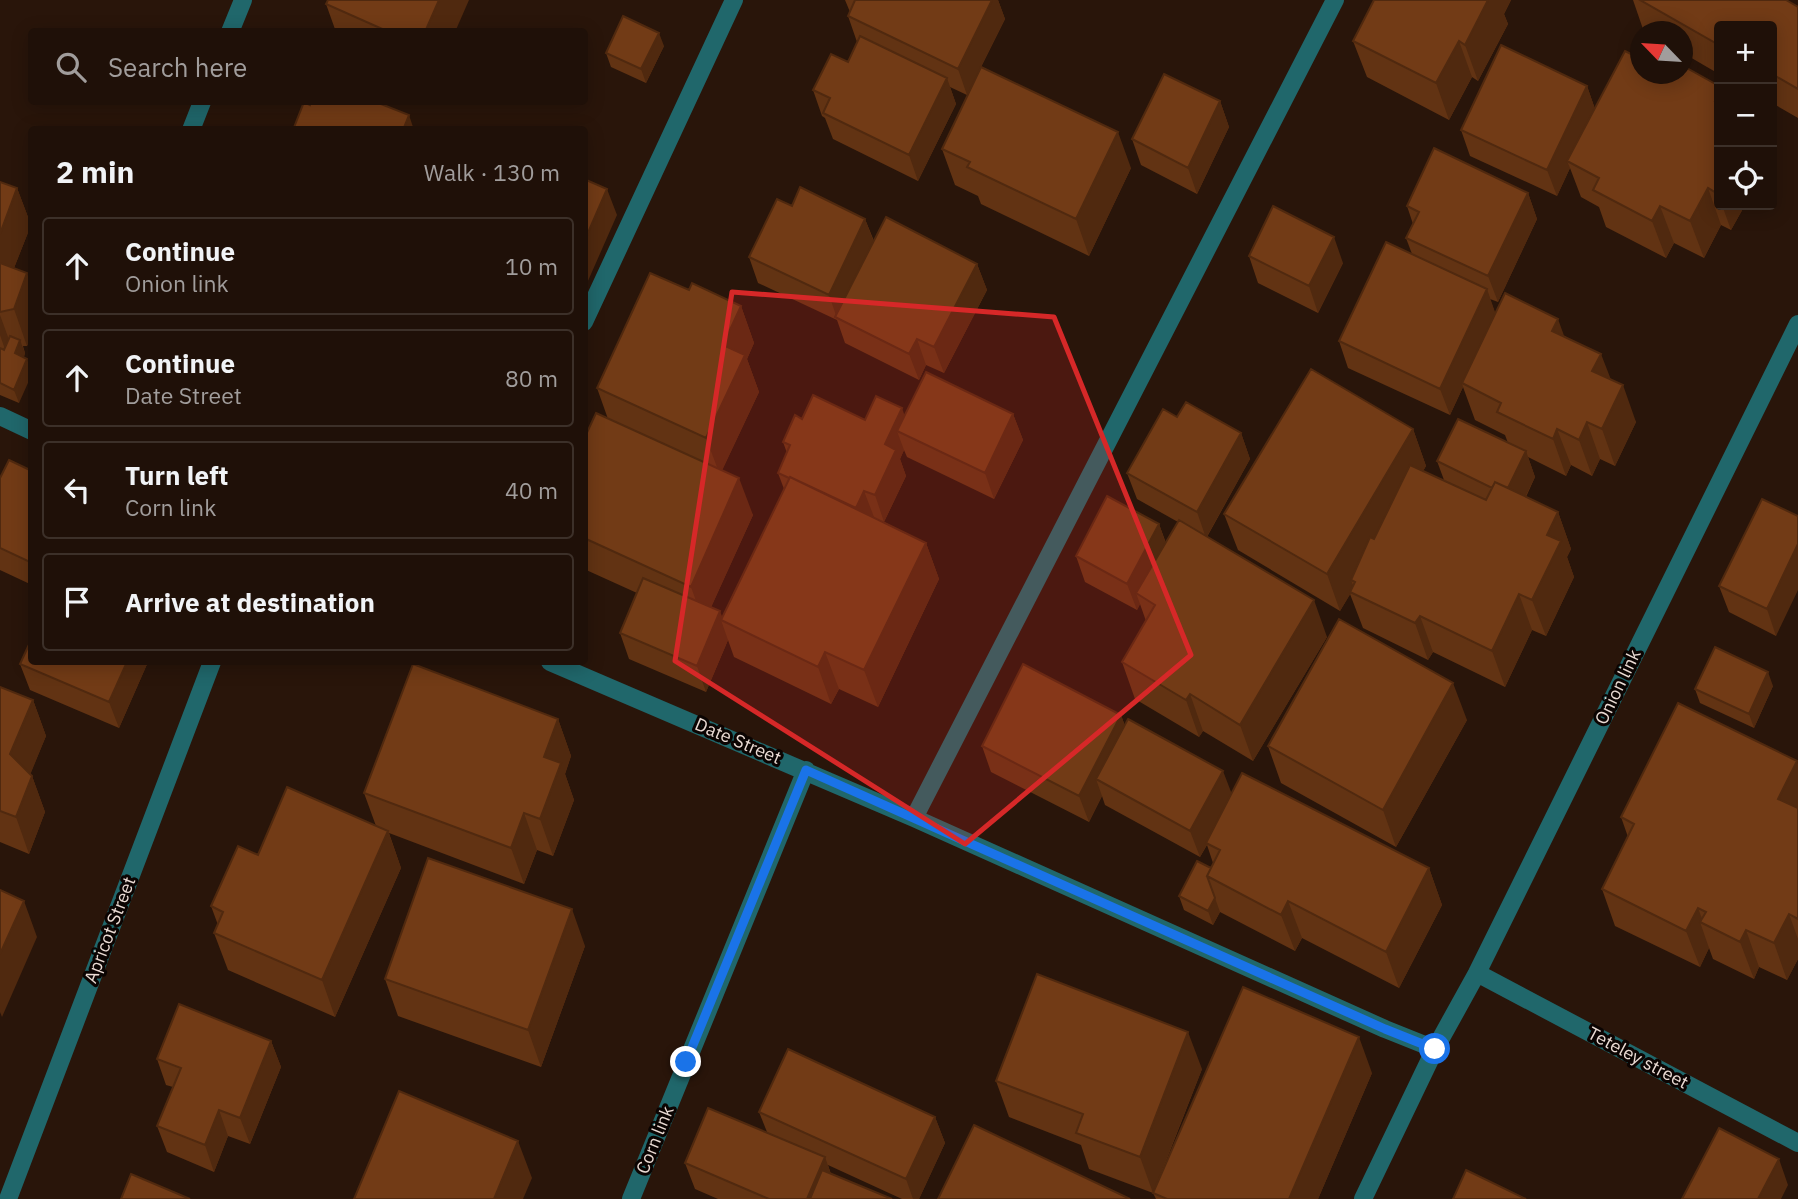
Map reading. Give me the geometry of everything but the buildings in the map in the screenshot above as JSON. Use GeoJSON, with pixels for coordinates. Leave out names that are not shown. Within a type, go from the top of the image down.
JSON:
{"type":"FeatureCollection","features":[{"type":"Feature","properties":{"kind":"street"},"geometry":{"type":"LineString","coordinates":[[232,28],[243,0]]}},
{"type":"Feature","properties":{"kind":"street"},"geometry":{"type":"LineString","coordinates":[[588,313],[734,0]]}},
{"type":"Feature","properties":{"kind":"street"},"geometry":{"type":"LineString","coordinates":[[914,818],[1335,0]]}},
{"type":"Feature","properties":{"kind":"street"},"geometry":{"type":"LineString","coordinates":[[193,126],[201,105]]}},
{"type":"Feature","properties":{"kind":"street","name":"Onion link"},"geometry":{"type":"LineString","coordinates":[[1363,1199],[1435,1049],[1478,973],[1798,324]]}},
{"type":"Feature","properties":{"kind":"street"},"geometry":{"type":"LineString","coordinates":[[0,416],[28,429]]}},
{"type":"Feature","properties":{"kind":"street","name":"Apricot Street"},"geometry":{"type":"LineString","coordinates":[[8,1199],[211,665]]}},
{"type":"Feature","properties":{"kind":"street","name":"Date Street"},"geometry":{"type":"LineString","coordinates":[[557,665],[806,770],[1435,1049]]}},
{"type":"Feature","properties":{"kind":"street","name":"Corn link"},"geometry":{"type":"LineString","coordinates":[[631,1199],[806,770]]}},
{"type":"Feature","properties":{"kind":"street","name":"Teteley street"},"geometry":{"type":"LineString","coordinates":[[1478,973],[1798,1143]]}},
{"type":"Feature","properties":{"kind":"highlighted area"},"geometry":{"type":"Polygon","coordinates":[[[732,292],[1054,317],[1191,655],[965,844],[675,661],[732,292]]]}},
{"type":"Feature","properties":{"kind":"route"},"geometry":{"type":"LineString","coordinates":[[686,1062],[806,770],[1435,1049]]}}]}
